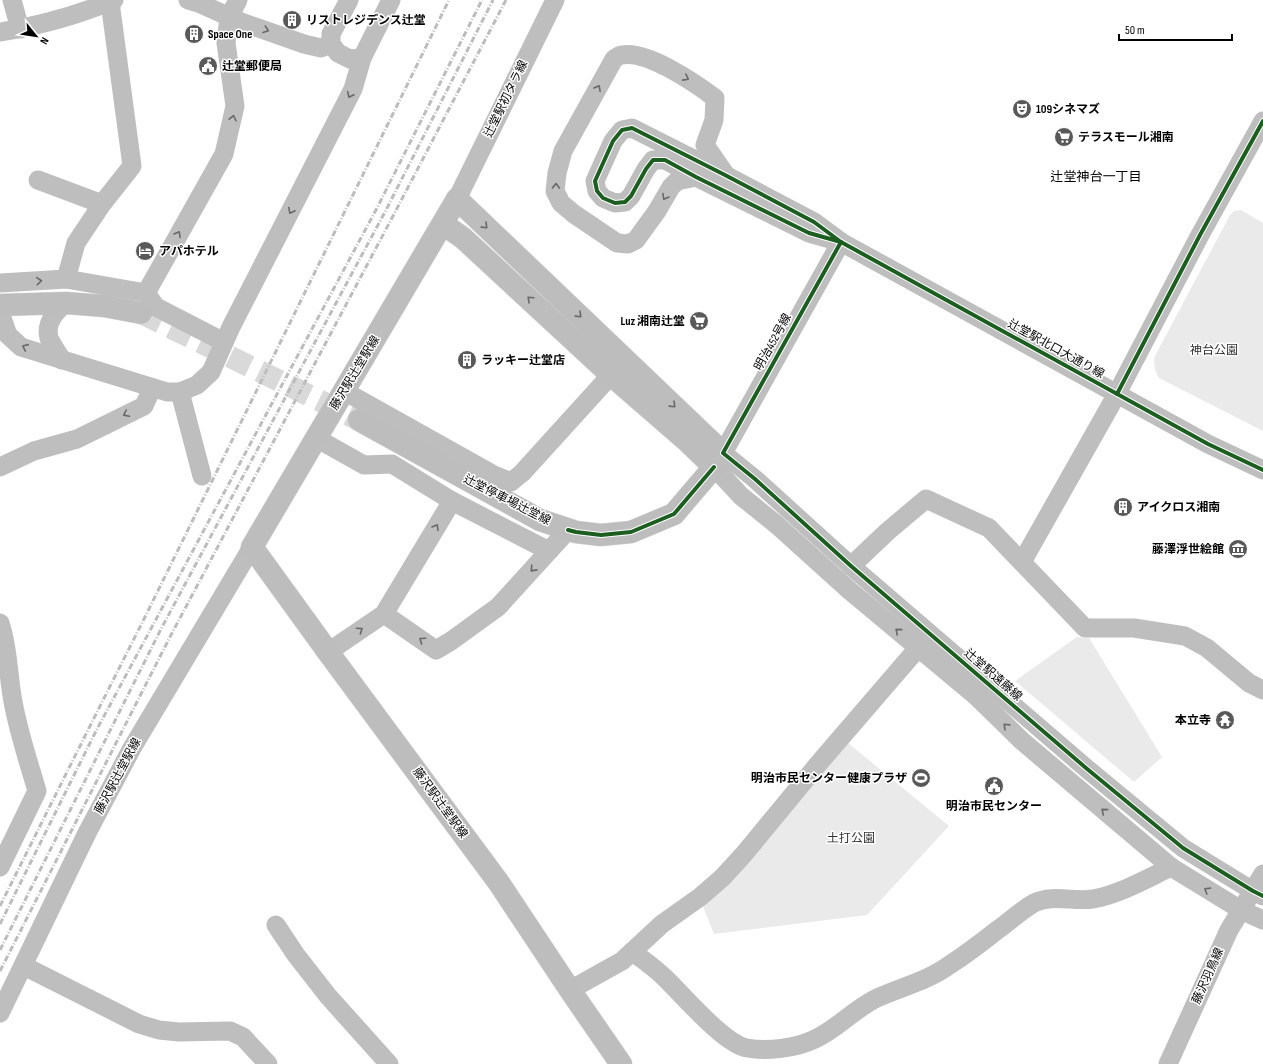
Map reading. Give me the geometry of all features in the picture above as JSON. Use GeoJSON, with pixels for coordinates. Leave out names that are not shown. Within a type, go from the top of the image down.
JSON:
{"type":"FeatureCollection","features":[{"type":"Feature","properties":{"kind":"main road","name":"藤沢駅辻堂駅線"},"geometry":{"type":"LineString","coordinates":[[457,199],[252,547],[499,883],[570,990],[622,1064]]}},
{"type":"Feature","properties":{"kind":"main road"},"geometry":{"type":"LineString","coordinates":[[457,199],[719,460]]}},
{"type":"Feature","properties":{"kind":"main road"},"geometry":{"type":"LineString","coordinates":[[443,224],[463,238],[611,375],[687,441],[719,460]]}},
{"type":"Feature","properties":{"kind":"main road"},"geometry":{"type":"LineString","coordinates":[[0,305],[66,303],[104,306],[144,303]]}},
{"type":"Feature","properties":{"kind":"main road","name":"辻堂停車場辻堂線"},"geometry":{"type":"LineString","coordinates":[[359,420],[540,520],[576,532],[601,535],[631,532],[674,514],[719,460]]}},
{"type":"Feature","properties":{"kind":"street"},"geometry":{"type":"LineString","coordinates":[[12,0],[20,29]]}},
{"type":"Feature","properties":{"kind":"street"},"geometry":{"type":"LineString","coordinates":[[144,303],[224,154],[235,106],[226,43],[229,17],[238,0]]}},
{"type":"Feature","properties":{"kind":"street"},"geometry":{"type":"LineString","coordinates":[[349,0],[331,34],[332,44],[338,53],[350,59],[362,58]]}},
{"type":"Feature","properties":{"kind":"street"},"geometry":{"type":"LineString","coordinates":[[0,312],[8,335],[21,347],[167,392],[180,392],[197,385],[211,372],[224,342],[353,89],[362,58],[391,0]]}},
{"type":"Feature","properties":{"kind":"street","name":"辻堂駅初タラ線"},"geometry":{"type":"LineString","coordinates":[[457,199],[555,0]]}},
{"type":"Feature","properties":{"kind":"street"},"geometry":{"type":"LineString","coordinates":[[0,32],[20,29],[87,10],[112,1],[132,166],[102,204],[76,243],[66,279]]}},
{"type":"Feature","properties":{"kind":"street"},"geometry":{"type":"LineString","coordinates":[[197,1],[229,17],[304,44],[321,48],[332,44]]}},
{"type":"Feature","properties":{"kind":"street"},"geometry":{"type":"LineString","coordinates":[[696,177],[678,181],[671,187],[657,211],[636,240],[628,244],[616,243],[574,214],[561,203],[555,191],[557,173],[564,151],[614,59],[621,55],[636,55],[651,60],[697,84],[715,98],[714,120],[705,145],[725,175]]}},
{"type":"Feature","properties":{"kind":"street"},"geometry":{"type":"LineString","coordinates":[[1022,562],[1117,394],[1200,235],[1263,121]]}},
{"type":"Feature","properties":{"kind":"street"},"geometry":{"type":"LineString","coordinates":[[632,128],[814,222],[841,242],[809,233],[664,160],[653,160],[646,169],[632,196],[625,202],[615,203],[603,198],[597,191],[595,181],[613,141],[622,130],[632,128]]}},
{"type":"Feature","properties":{"kind":"street"},"geometry":{"type":"LineString","coordinates":[[38,180],[102,204]]}},
{"type":"Feature","properties":{"kind":"street","name":"辻堂駅北口大通り線"},"geometry":{"type":"LineString","coordinates":[[841,242],[1208,444],[1263,470]]}},
{"type":"Feature","properties":{"kind":"street","name":"明治452号線"},"geometry":{"type":"LineString","coordinates":[[719,460],[841,242]]}},
{"type":"Feature","properties":{"kind":"street"},"geometry":{"type":"LineString","coordinates":[[0,283],[66,279],[156,307],[224,342]]}},
{"type":"Feature","properties":{"kind":"street"},"geometry":{"type":"LineString","coordinates":[[62,360],[49,338],[48,325],[56,311],[66,303]]}},
{"type":"Feature","properties":{"kind":"street"},"geometry":{"type":"LineString","coordinates":[[344,391],[494,475],[511,482],[522,473],[611,375]]}},
{"type":"Feature","properties":{"kind":"street"},"geometry":{"type":"LineString","coordinates":[[0,467],[34,451],[77,439],[144,406],[152,388]]}},
{"type":"Feature","properties":{"kind":"street"},"geometry":{"type":"LineString","coordinates":[[180,392],[202,476]]}},
{"type":"Feature","properties":{"kind":"street"},"geometry":{"type":"LineString","coordinates":[[316,438],[364,465],[392,464],[452,501],[549,551]]}},
{"type":"Feature","properties":{"kind":"street"},"geometry":{"type":"LineString","coordinates":[[719,460],[741,496],[777,525],[848,590],[976,696],[1022,741],[1171,867],[1241,910],[1263,920]]}},
{"type":"Feature","properties":{"kind":"street","name":"辻堂駅遠藤線"},"geometry":{"type":"LineString","coordinates":[[719,460],[755,479],[851,566],[1086,768],[1183,848],[1258,894]]}},
{"type":"Feature","properties":{"kind":"street"},"geometry":{"type":"LineString","coordinates":[[851,566],[888,531],[926,500],[989,528],[1085,628],[1134,628],[1185,636],[1207,648],[1249,683],[1263,690]]}},
{"type":"Feature","properties":{"kind":"street"},"geometry":{"type":"LineString","coordinates":[[328,652],[384,614],[452,501]]}},
{"type":"Feature","properties":{"kind":"street"},"geometry":{"type":"LineString","coordinates":[[384,614],[436,650],[498,607],[568,530]]}},
{"type":"Feature","properties":{"kind":"street","name":"藤沢駅辻堂駅線"},"geometry":{"type":"LineString","coordinates":[[0,1014],[87,833],[132,748],[252,547]]}},
{"type":"Feature","properties":{"kind":"street"},"geometry":{"type":"LineString","coordinates":[[0,623],[8,662],[12,697],[25,753],[38,791],[0,867]]}},
{"type":"Feature","properties":{"kind":"street"},"geometry":{"type":"LineString","coordinates":[[570,990],[622,961],[662,924],[700,897],[722,878],[918,648]]}},
{"type":"Feature","properties":{"kind":"street"},"geometry":{"type":"LineString","coordinates":[[633,952],[663,976],[711,1023],[738,1045],[747,1048],[782,1048],[814,1040],[853,1012],[875,999],[925,980],[941,971],[1036,902],[1049,899],[1062,898],[1076,900],[1106,896],[1131,887],[1171,867]]}},
{"type":"Feature","properties":{"kind":"street","name":"藤沢羽鳥線"},"geometry":{"type":"LineString","coordinates":[[1168,1064],[1229,930],[1241,910],[1258,894],[1263,874]]}},
{"type":"Feature","properties":{"kind":"street"},"geometry":{"type":"LineString","coordinates":[[276,925],[296,955],[328,996],[389,1064]]}},
{"type":"Feature","properties":{"kind":"street"},"geometry":{"type":"LineString","coordinates":[[24,966],[139,1024],[159,1030],[179,1032],[230,1031],[243,1037],[268,1064]]}},
{"type":"Feature","properties":{"kind":"green space","name":"神台公園"},"geometry":{"type":"Polygon","coordinates":[[[1241,210],[1263,223],[1263,431],[1159,378],[1154,365],[1155,356],[1230,215],[1234,211],[1241,210]]]}},
{"type":"Feature","properties":{"kind":"green space"},"geometry":{"type":"Polygon","coordinates":[[[1077,637],[1089,638],[1162,757],[1134,782],[1015,681],[1077,637]]]}},
{"type":"Feature","properties":{"kind":"green space","name":"土打公園"},"geometry":{"type":"Polygon","coordinates":[[[848,743],[949,826],[867,915],[714,934],[702,904],[733,877],[848,743]]]}},
{"type":"Feature","properties":{"kind":"tunnel"},"geometry":{"type":"LineString","coordinates":[[141,313],[359,420]]}},
{"type":"Feature","properties":{"kind":"railway"},"geometry":{"type":"LineString","coordinates":[[0,906],[145,617],[449,0]]}},
{"type":"Feature","properties":{"kind":"railway"},"geometry":{"type":"LineString","coordinates":[[0,924],[96,731],[377,208],[482,0]]}},
{"type":"Feature","properties":{"kind":"railway"},"geometry":{"type":"LineString","coordinates":[[0,950],[161,629],[386,210],[493,0]]}},
{"type":"Feature","properties":{"kind":"railway"},"geometry":{"type":"LineString","coordinates":[[0,971],[171,635],[506,0]]}},
{"type":"Feature","properties":{"kind":"cycle path"},"geometry":{"type":"LineString","coordinates":[[1117,394],[1200,235],[1263,121]]}},
{"type":"Feature","properties":{"kind":"cycle path"},"geometry":{"type":"LineString","coordinates":[[841,242],[809,233],[665,160],[653,160],[646,169],[631,196],[625,202],[615,203],[603,198],[597,191],[595,181],[613,141],[622,130],[632,128],[814,222],[841,242],[1208,444],[1263,470]]}},
{"type":"Feature","properties":{"kind":"cycle path"},"geometry":{"type":"LineString","coordinates":[[841,242],[723,453],[755,479],[851,566],[1086,768],[1183,848],[1263,896]]}},
{"type":"Feature","properties":{"kind":"cycle path"},"geometry":{"type":"LineString","coordinates":[[568,530],[601,535],[631,532],[674,514],[714,467]]}},
{"type":"Feature","properties":{"kind":"place","name":"リストレジデンス辻堂"},"geometry":{"type":"Point","coordinates":[292,20]}},
{"type":"Feature","properties":{"kind":"place","name":"Space One"},"geometry":{"type":"Point","coordinates":[194,34]}},
{"type":"Feature","properties":{"kind":"place","name":"辻堂郵便局"},"geometry":{"type":"Point","coordinates":[208,66]}},
{"type":"Feature","properties":{"kind":"place","name":"109シネマズ"},"geometry":{"type":"Point","coordinates":[1022,109]}},
{"type":"Feature","properties":{"kind":"place","name":"テラスモール湘南"},"geometry":{"type":"Point","coordinates":[1064,137]}},
{"type":"Feature","properties":{"kind":"place","name":"アパホテル"},"geometry":{"type":"Point","coordinates":[145,251]}},
{"type":"Feature","properties":{"kind":"place","name":"Luz 湘南辻堂"},"geometry":{"type":"Point","coordinates":[699,321]}},
{"type":"Feature","properties":{"kind":"place","name":"ラッキー辻堂店"},"geometry":{"type":"Point","coordinates":[467,360]}},
{"type":"Feature","properties":{"kind":"place","name":"アイクロス湘南"},"geometry":{"type":"Point","coordinates":[1123,507]}},
{"type":"Feature","properties":{"kind":"place","name":"藤澤浮世絵館"},"geometry":{"type":"Point","coordinates":[1238,549]}},
{"type":"Feature","properties":{"kind":"place","name":"本立寺"},"geometry":{"type":"Point","coordinates":[1225,720]}},
{"type":"Feature","properties":{"kind":"place","name":"明治市民センター健康プラザ"},"geometry":{"type":"Point","coordinates":[921,778]}},
{"type":"Feature","properties":{"kind":"place","name":"明治市民センター"},"geometry":{"type":"Point","coordinates":[994,786]}},
{"type":"Feature","properties":{"kind":"district","name":"辻堂神台一丁目"},"geometry":{"type":"Point","coordinates":[1096,177]}}]}
